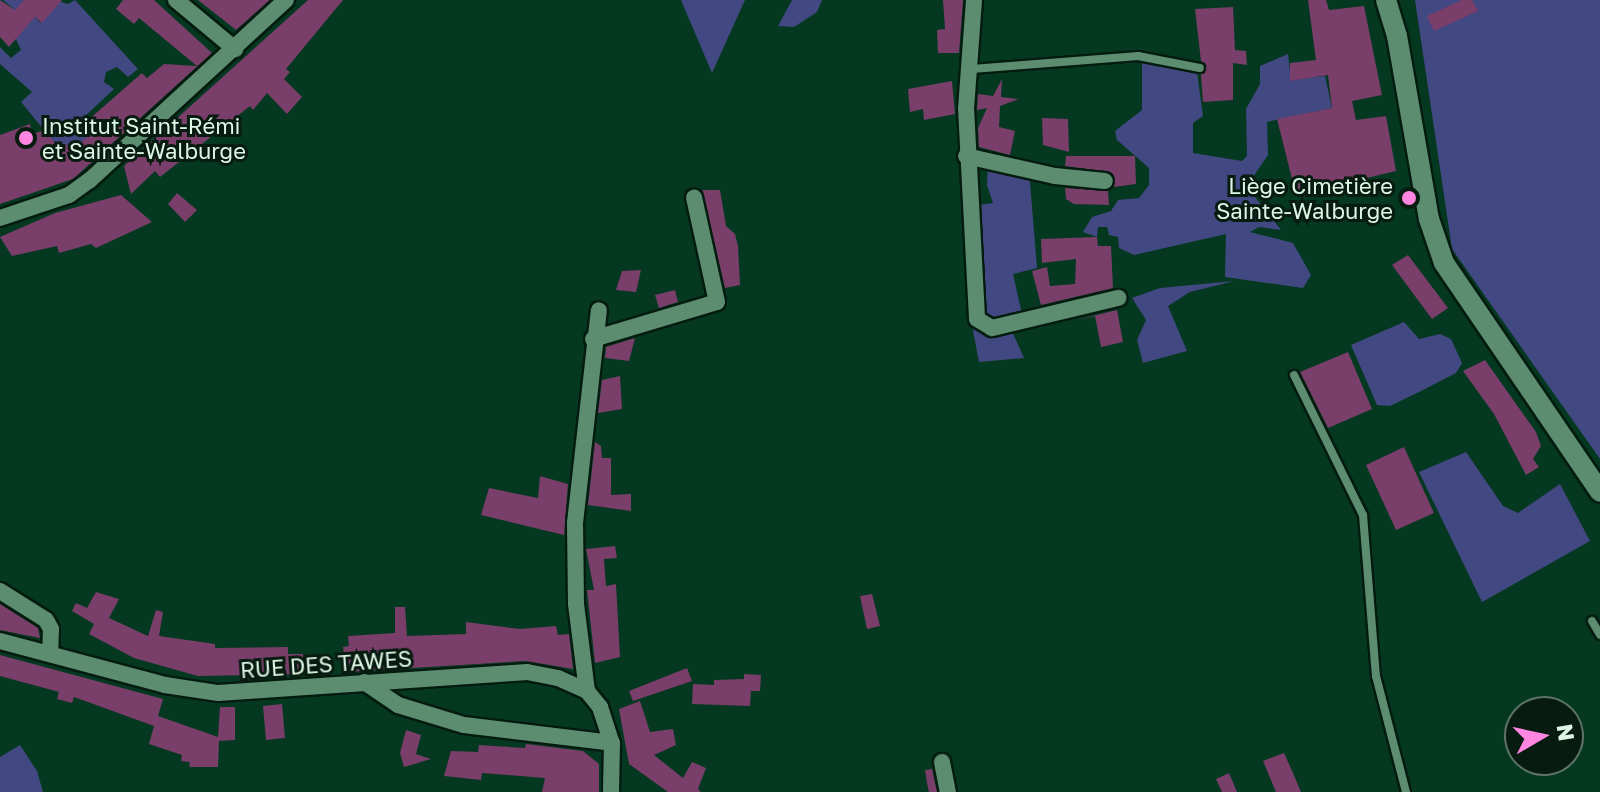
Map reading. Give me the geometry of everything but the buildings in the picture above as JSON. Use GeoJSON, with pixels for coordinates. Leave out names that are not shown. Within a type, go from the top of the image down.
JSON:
{"type":"FeatureCollection","features":[{"type":"Feature","properties":{"kind":"street"},"geometry":{"type":"LineString","coordinates":[[176,0],[235,49]]}},
{"type":"Feature","properties":{"kind":"street"},"geometry":{"type":"LineString","coordinates":[[0,218],[69,195],[90,180],[286,0]]}},
{"type":"Feature","properties":{"kind":"street"},"geometry":{"type":"LineString","coordinates":[[974,0],[972,69],[966,108],[966,156],[977,319],[983,326],[1118,298]]}},
{"type":"Feature","properties":{"kind":"street"},"geometry":{"type":"LineString","coordinates":[[1386,0],[1397,36],[1429,219],[1444,263],[1600,492]]}},
{"type":"Feature","properties":{"kind":"street"},"geometry":{"type":"LineString","coordinates":[[966,156],[1055,176],[1105,181]]}},
{"type":"Feature","properties":{"kind":"street"},"geometry":{"type":"LineString","coordinates":[[593,339],[717,302],[694,197]]}},
{"type":"Feature","properties":{"kind":"street"},"geometry":{"type":"LineString","coordinates":[[599,310],[593,339],[575,523],[576,604],[587,691],[600,707],[612,743],[611,792]]}},
{"type":"Feature","properties":{"kind":"street"},"geometry":{"type":"LineString","coordinates":[[0,591],[46,620],[51,629],[50,653]]}},
{"type":"Feature","properties":{"kind":"street","name":"RUE DES TAWES"},"geometry":{"type":"LineString","coordinates":[[0,641],[165,685],[218,693],[527,672],[558,678],[587,691]]}},
{"type":"Feature","properties":{"kind":"street"},"geometry":{"type":"LineString","coordinates":[[364,682],[398,705],[464,725],[612,743]]}},
{"type":"Feature","properties":{"kind":"street"},"geometry":{"type":"LineString","coordinates":[[942,762],[948,792]]}},
{"type":"Feature","properties":{"kind":"lane"},"geometry":{"type":"LineString","coordinates":[[972,69],[1138,56],[1200,68]]}},
{"type":"Feature","properties":{"kind":"lane"},"geometry":{"type":"LineString","coordinates":[[1294,375],[1363,515],[1376,676],[1406,792]]}},
{"type":"Feature","properties":{"kind":"lane"},"geometry":{"type":"LineString","coordinates":[[1592,621],[1600,635]]}},
{"type":"Feature","properties":{"kind":"shaded area"},"geometry":{"type":"Polygon","coordinates":[[[3,0],[24,0],[21,4],[41,23],[58,4],[55,0],[68,4],[75,0],[138,69],[128,77],[117,67],[106,72],[104,82],[114,89],[84,117],[96,130],[71,151],[58,147],[21,102],[32,92],[0,64],[0,47],[11,58],[21,50],[7,20],[15,10],[3,0]]]}},
{"type":"Feature","properties":{"kind":"shaded area"},"geometry":{"type":"Polygon","coordinates":[[[681,0],[745,0],[712,73],[681,0]]]}},
{"type":"Feature","properties":{"kind":"shaded area"},"geometry":{"type":"Polygon","coordinates":[[[792,0],[822,0],[817,12],[794,27],[778,26],[792,0]]]}},
{"type":"Feature","properties":{"kind":"shaded area"},"geometry":{"type":"Polygon","coordinates":[[[1415,0],[1600,0],[1600,459],[1452,249],[1415,0]]]}},
{"type":"Feature","properties":{"kind":"shaded area"},"geometry":{"type":"Polygon","coordinates":[[[1288,54],[1291,80],[1325,76],[1332,108],[1267,122],[1268,155],[1251,180],[1255,197],[1281,230],[1259,227],[1250,232],[1293,243],[1311,275],[1303,288],[1225,277],[1226,234],[1134,255],[1119,248],[1118,237],[1109,235],[1107,227],[1098,227],[1097,237],[1083,232],[1092,217],[1111,211],[1118,200],[1139,198],[1149,185],[1149,168],[1117,140],[1115,131],[1142,110],[1142,61],[1197,72],[1203,116],[1193,123],[1193,153],[1242,161],[1247,156],[1246,109],[1260,84],[1260,66],[1288,54]]]}},
{"type":"Feature","properties":{"kind":"shaded area"},"geometry":{"type":"Polygon","coordinates":[[[988,161],[1029,170],[1037,268],[1013,274],[1022,314],[999,321],[985,317],[972,206],[993,203],[987,185],[988,161]]]}},
{"type":"Feature","properties":{"kind":"shaded area"},"geometry":{"type":"Polygon","coordinates":[[[1234,281],[1190,292],[1168,306],[1187,351],[1143,363],[1137,340],[1146,320],[1132,298],[1160,288],[1234,281]]]}},
{"type":"Feature","properties":{"kind":"shaded area"},"geometry":{"type":"Polygon","coordinates":[[[970,314],[1011,329],[1024,358],[979,362],[970,314]]]}},
{"type":"Feature","properties":{"kind":"shaded area"},"geometry":{"type":"Polygon","coordinates":[[[1404,322],[1419,339],[1440,334],[1451,339],[1462,363],[1456,373],[1421,391],[1390,406],[1377,405],[1351,345],[1404,322]]]}},
{"type":"Feature","properties":{"kind":"shaded area"},"geometry":{"type":"Polygon","coordinates":[[[1466,452],[1503,506],[1518,513],[1560,484],[1590,541],[1482,602],[1419,472],[1466,452]]]}},
{"type":"Feature","properties":{"kind":"shaded area"},"geometry":{"type":"Polygon","coordinates":[[[20,745],[37,771],[43,792],[0,792],[0,757],[20,745]]]}},
{"type":"Feature","properties":{"kind":"place","name":"Institut Saint-Rémi et Sainte-Walburge"},"geometry":{"type":"Point","coordinates":[26,138]}},
{"type":"Feature","properties":{"kind":"place","name":"Liège Cimetière Sainte-Walburge"},"geometry":{"type":"Point","coordinates":[1409,198]}}]}
